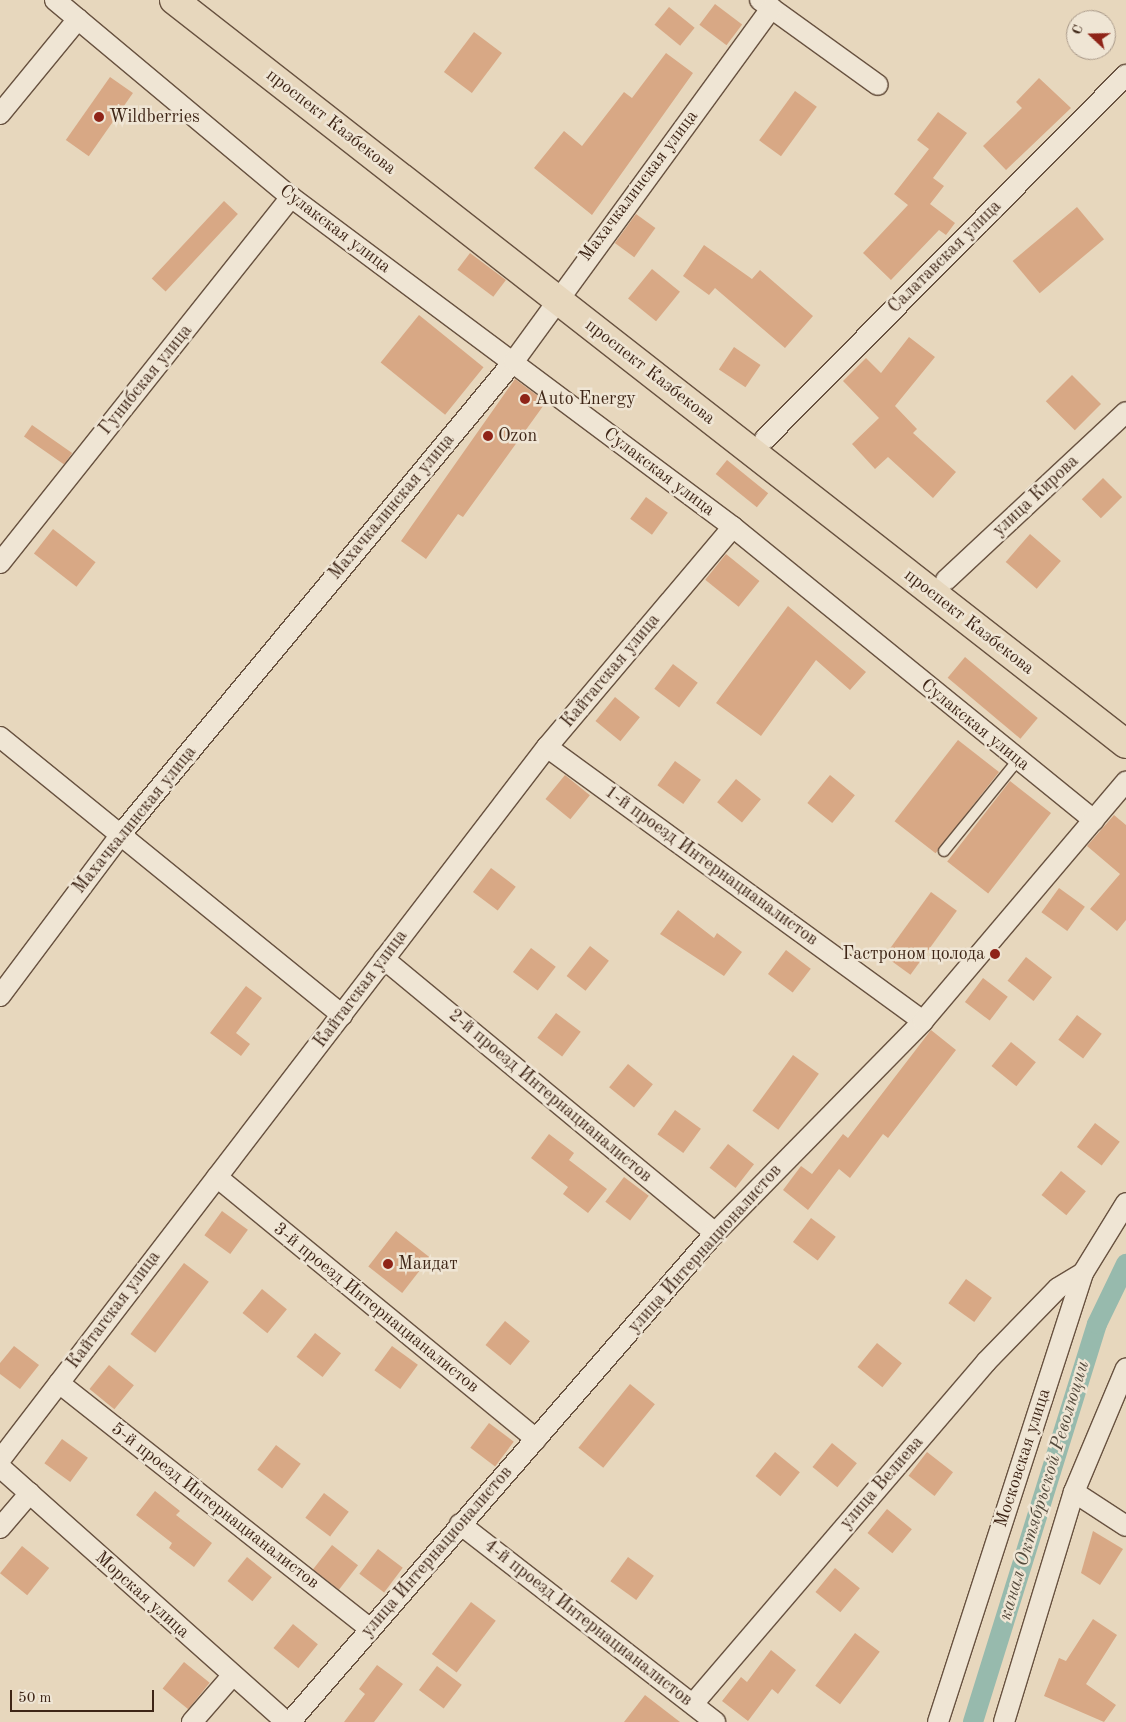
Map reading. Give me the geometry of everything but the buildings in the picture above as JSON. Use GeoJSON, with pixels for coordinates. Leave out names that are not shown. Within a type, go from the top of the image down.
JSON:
{"type":"FeatureCollection","features":[{"type":"Feature","properties":{"kind":"highway","name":"проспект Казбекова"},"geometry":{"type":"LineString","coordinates":[[174,0],[561,292],[765,439],[946,580],[1126,725]]}},
{"type":"Feature","properties":{"kind":"highway","name":"проспект Казбекова"},"geometry":{"type":"LineString","coordinates":[[198,0],[1126,744]]}},
{"type":"Feature","properties":{"kind":"street","name":"Сулакская улица"},"geometry":{"type":"LineString","coordinates":[[55,0],[291,198],[514,361],[732,527],[1094,820]]}},
{"type":"Feature","properties":{"kind":"street"},"geometry":{"type":"LineString","coordinates":[[766,4],[878,85]]}},
{"type":"Feature","properties":{"kind":"street","name":"Махачкалинская улица"},"geometry":{"type":"LineString","coordinates":[[0,996],[122,833],[514,361],[766,4]]}},
{"type":"Feature","properties":{"kind":"street"},"geometry":{"type":"LineString","coordinates":[[0,114],[78,19]]}},
{"type":"Feature","properties":{"kind":"street","name":"Салатавская улица"},"geometry":{"type":"LineString","coordinates":[[765,439],[1126,75]]}},
{"type":"Feature","properties":{"kind":"street","name":"Гунибская улица"},"geometry":{"type":"LineString","coordinates":[[0,563],[291,198]]}},
{"type":"Feature","properties":{"kind":"street","name":"улица Кирова"},"geometry":{"type":"LineString","coordinates":[[946,580],[1126,412]]}},
{"type":"Feature","properties":{"kind":"street","name":"Кайтагская улица"},"geometry":{"type":"LineString","coordinates":[[0,1460],[547,747],[732,527]]}},
{"type":"Feature","properties":{"kind":"street"},"geometry":{"type":"LineString","coordinates":[[0,737],[122,833],[342,1014]]}},
{"type":"Feature","properties":{"kind":"street","name":"1-й проезд Интернацианалистов"},"geometry":{"type":"LineString","coordinates":[[547,747],[923,1021]]}},
{"type":"Feature","properties":{"kind":"street","name":"улица Интернационалистов"},"geometry":{"type":"LineString","coordinates":[[290,1722],[460,1524],[715,1233],[923,1021],[1126,782]]}},
{"type":"Feature","properties":{"kind":"street","name":"2-й проезд Интернацианалистов"},"geometry":{"type":"LineString","coordinates":[[384,959],[715,1233]]}},
{"type":"Feature","properties":{"kind":"street","name":"3-й проезд Интернацианалистов"},"geometry":{"type":"LineString","coordinates":[[217,1177],[536,1439]]}},
{"type":"Feature","properties":{"kind":"street","name":"Московская улица"},"geometry":{"type":"LineString","coordinates":[[938,1722],[1082,1273],[1126,1203]]}},
{"type":"Feature","properties":{"kind":"street","name":"улица Велиева"},"geometry":{"type":"LineString","coordinates":[[693,1704],[986,1362],[1058,1288],[1082,1273]]}},
{"type":"Feature","properties":{"kind":"street"},"geometry":{"type":"LineString","coordinates":[[1004,1722],[1074,1492],[1126,1368]]}},
{"type":"Feature","properties":{"kind":"street","name":"5-й проезд Интернацианалистов"},"geometry":{"type":"LineString","coordinates":[[59,1383],[370,1629]]}},
{"type":"Feature","properties":{"kind":"street","name":"Морская улица"},"geometry":{"type":"LineString","coordinates":[[0,1467],[232,1676],[286,1722]]}},
{"type":"Feature","properties":{"kind":"street"},"geometry":{"type":"LineString","coordinates":[[1074,1492],[1126,1526]]}},
{"type":"Feature","properties":{"kind":"street"},"geometry":{"type":"LineString","coordinates":[[0,1528],[30,1493]]}},
{"type":"Feature","properties":{"kind":"street","name":"4-й проезд Интернацианалистов"},"geometry":{"type":"LineString","coordinates":[[460,1524],[715,1722]]}},
{"type":"Feature","properties":{"kind":"street"},"geometry":{"type":"LineString","coordinates":[[192,1722],[232,1676]]}},
{"type":"Feature","properties":{"kind":"lane"},"geometry":{"type":"LineString","coordinates":[[944,851],[1018,760]]}},
{"type":"Feature","properties":{"kind":"waterway","name":"канал Октябрьской Революции"},"geometry":{"type":"LineString","coordinates":[[973,1722],[1097,1324],[1126,1264]]}},
{"type":"Feature","properties":{"kind":"place","name":"Wildberries"},"geometry":{"type":"Point","coordinates":[99,117]}},
{"type":"Feature","properties":{"kind":"place","name":"Auto Energy"},"geometry":{"type":"Point","coordinates":[525,399]}},
{"type":"Feature","properties":{"kind":"place","name":"Ozon"},"geometry":{"type":"Point","coordinates":[488,436]}},
{"type":"Feature","properties":{"kind":"place","name":"Гастроном цолода"},"geometry":{"type":"Point","coordinates":[995,954]}},
{"type":"Feature","properties":{"kind":"place","name":"Маидат"},"geometry":{"type":"Point","coordinates":[388,1264]}}]}
